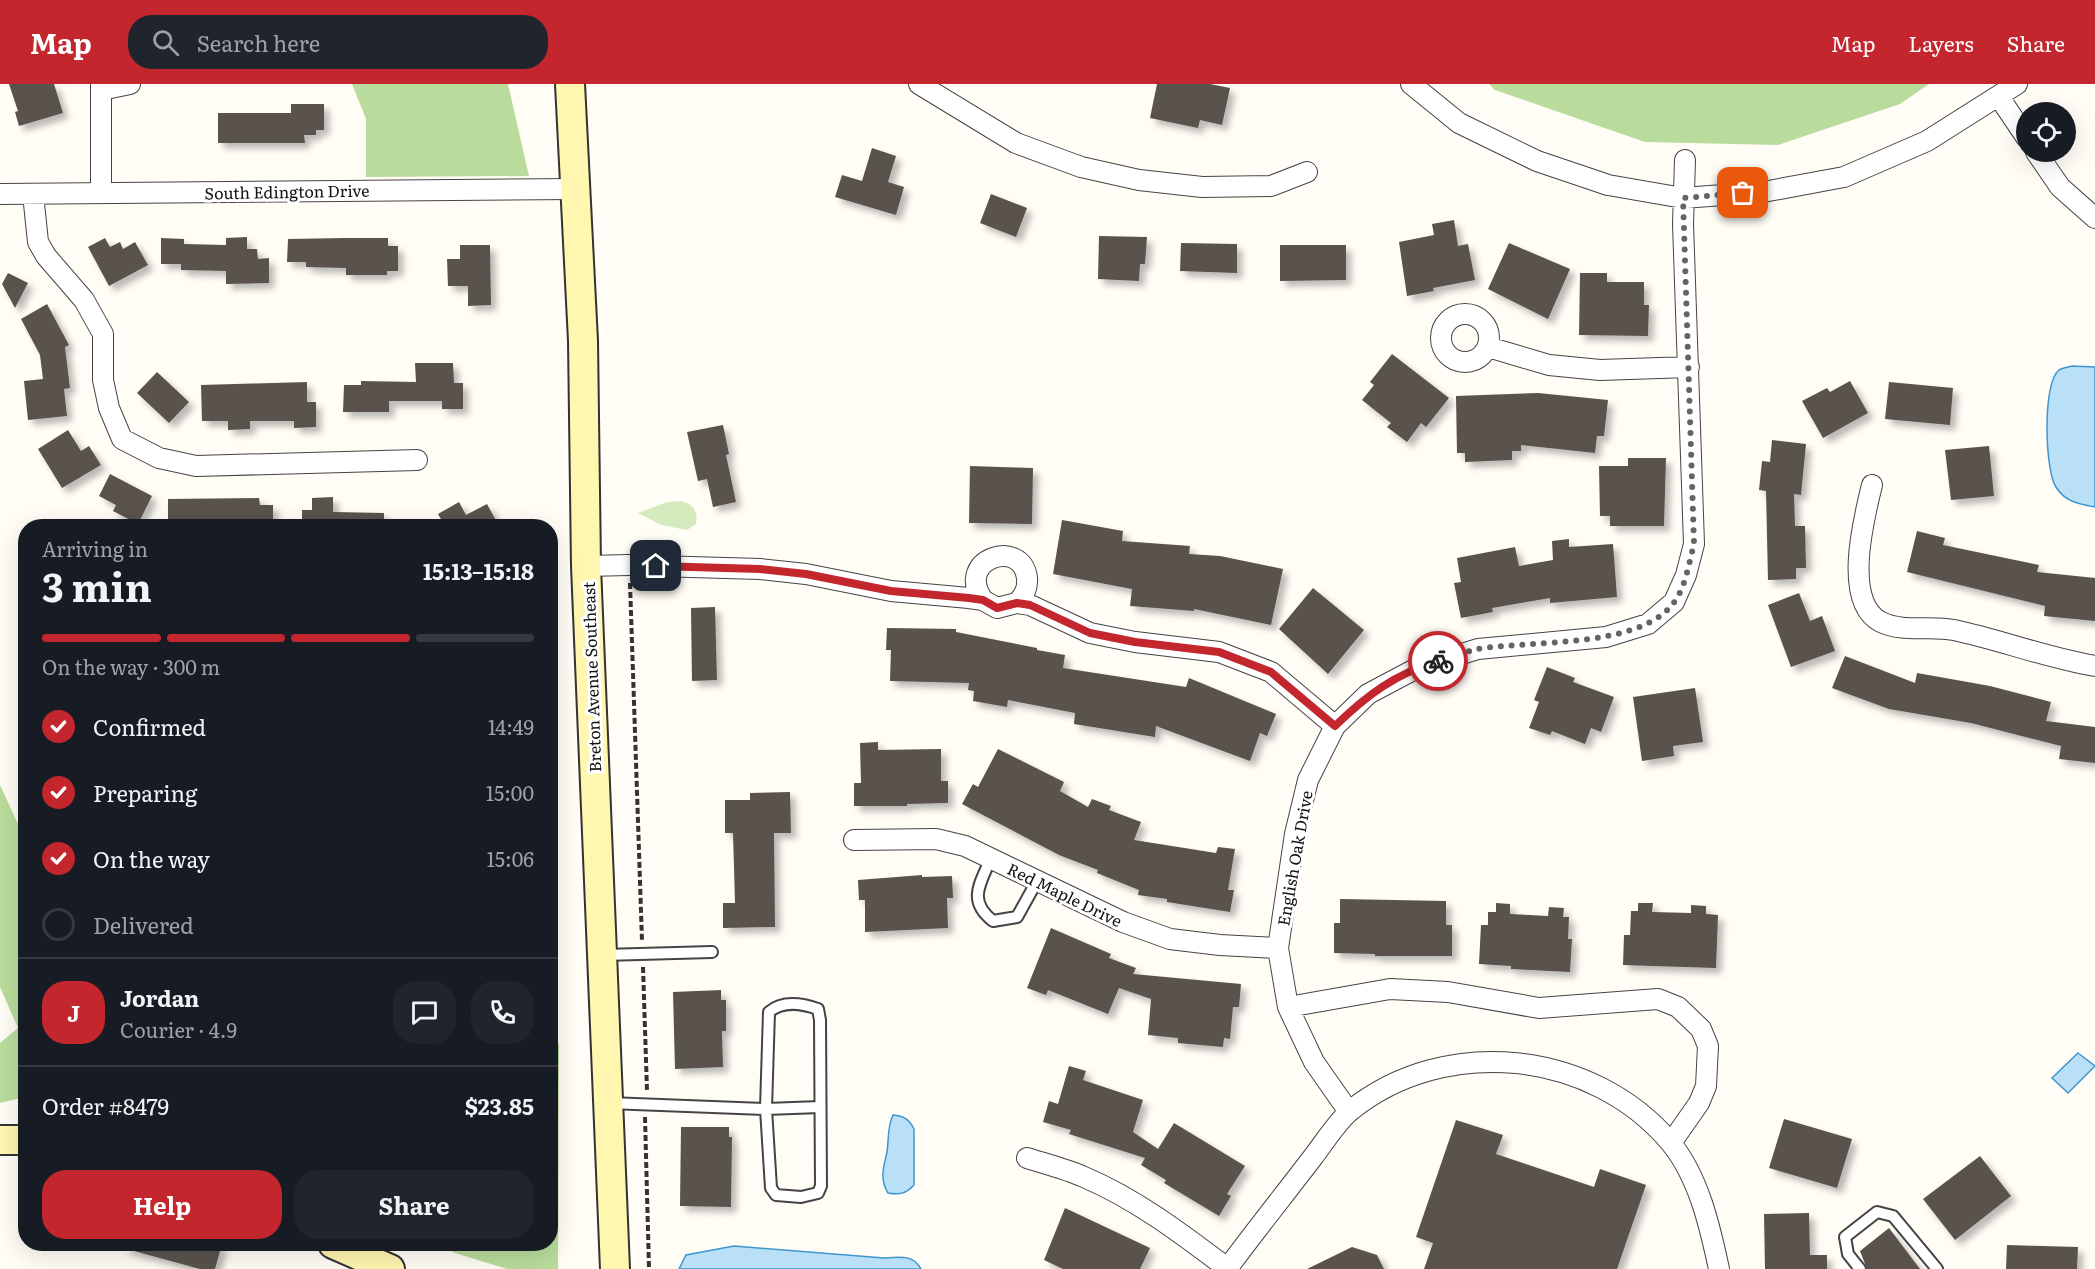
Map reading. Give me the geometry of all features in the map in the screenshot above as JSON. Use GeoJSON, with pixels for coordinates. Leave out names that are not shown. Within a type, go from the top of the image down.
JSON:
{"type":"FeatureCollection","features":[{"type":"Feature","properties":{"kind":"main road","name":"Breton Avenue Southeast"},"geometry":{"type":"LineString","coordinates":[[570,84],[583,341],[586,566],[615,1269]]}},
{"type":"Feature","properties":{"kind":"main road"},"geometry":{"type":"LineString","coordinates":[[0,1140],[18,1140]]}},
{"type":"Feature","properties":{"kind":"main road"},"geometry":{"type":"LineString","coordinates":[[349,1251],[390,1269]]}},
{"type":"Feature","properties":{"kind":"street"},"geometry":{"type":"LineString","coordinates":[[101,193],[101,87],[130,84]]}},
{"type":"Feature","properties":{"kind":"street"},"geometry":{"type":"LineString","coordinates":[[919,84],[958,110],[1016,143],[1081,167],[1139,180],[1202,188],[1271,186],[1307,172]]}},
{"type":"Feature","properties":{"kind":"street"},"geometry":{"type":"LineString","coordinates":[[1411,84],[1459,123],[1537,161],[1608,185],[1683,198],[1763,192],[1844,177],[1927,141],[2017,84]]}},
{"type":"Feature","properties":{"kind":"street"},"geometry":{"type":"LineString","coordinates":[[1999,97],[2016,122]]}},
{"type":"Feature","properties":{"kind":"street","name":"English Oak Drive"},"geometry":{"type":"LineString","coordinates":[[1349,1112],[1314,1062],[1288,1007],[1278,948],[1295,834],[1308,780],[1335,726],[1368,694],[1419,667],[1478,650],[1606,637],[1648,624],[1674,602],[1686,575],[1694,544],[1683,198],[1685,160]]}},
{"type":"Feature","properties":{"kind":"street"},"geometry":{"type":"LineString","coordinates":[[2043,162],[2060,187],[2095,218]]}},
{"type":"Feature","properties":{"kind":"street","name":"South Edington Drive"},"geometry":{"type":"LineString","coordinates":[[0,194],[575,189]]}},
{"type":"Feature","properties":{"kind":"street"},"geometry":{"type":"LineString","coordinates":[[33,194],[38,242],[46,256],[84,300],[103,334],[103,380],[109,408],[122,439],[159,458],[196,466],[417,460]]}},
{"type":"Feature","properties":{"kind":"street"},"geometry":{"type":"LineString","coordinates":[[1488,347],[1549,365],[1600,370],[1689,367]]}},
{"type":"Feature","properties":{"kind":"street"},"geometry":{"type":"LineString","coordinates":[[1872,485],[1860,529],[1858,574],[1863,602],[1880,622],[1908,628],[1951,629],[2070,662],[2095,666]]}},
{"type":"Feature","properties":{"kind":"street"},"geometry":{"type":"LineString","coordinates":[[1041,608],[1026,573],[1016,560],[1000,556],[985,562],[979,568],[979,592],[997,608],[1017,603],[1041,608],[1090,633],[1135,642],[1219,652],[1271,672],[1335,726]]}},
{"type":"Feature","properties":{"kind":"street"},"geometry":{"type":"LineString","coordinates":[[586,566],[629,565]]}},
{"type":"Feature","properties":{"kind":"street"},"geometry":{"type":"LineString","coordinates":[[656,566],[760,569],[806,574],[891,591],[957,596],[979,592]]}},
{"type":"Feature","properties":{"kind":"street"},"geometry":{"type":"LineString","coordinates":[[1017,603],[1026,590],[1028,582]]}},
{"type":"Feature","properties":{"kind":"street","name":"Red Maple Drive"},"geometry":{"type":"LineString","coordinates":[[854,840],[936,839],[965,846],[1123,922],[1170,939],[1220,945],[1278,948]]}},
{"type":"Feature","properties":{"kind":"street"},"geometry":{"type":"LineString","coordinates":[[1288,1007],[1390,990],[1448,992],[1539,1008],[1658,999],[1678,1007],[1694,1022],[1701,1029],[1708,1046],[1706,1086],[1699,1103],[1671,1143]]}},
{"type":"Feature","properties":{"kind":"street"},"geometry":{"type":"LineString","coordinates":[[1027,1158],[1084,1177],[1129,1199],[1178,1231],[1227,1268],[1349,1112],[1395,1083],[1427,1071],[1481,1061],[1528,1063],[1579,1076],[1628,1104],[1671,1143],[1694,1182],[1711,1232],[1719,1269]]}},
{"type":"Feature","properties":{"kind":"lane"},"geometry":{"type":"LineString","coordinates":[[991,858],[977,898],[981,912],[993,921],[1017,917],[1037,881]]}},
{"type":"Feature","properties":{"kind":"lane"},"geometry":{"type":"LineString","coordinates":[[602,955],[712,952]]}},
{"type":"Feature","properties":{"kind":"lane"},"geometry":{"type":"LineString","coordinates":[[787,1004],[804,1004],[818,1009],[820,1020],[821,1186],[818,1193],[801,1197],[776,1195],[771,1188],[766,1109],[769,1012],[787,1004]]}},
{"type":"Feature","properties":{"kind":"lane"},"geometry":{"type":"LineString","coordinates":[[608,1103],[766,1109],[820,1107]]}},
{"type":"Feature","properties":{"kind":"lane"},"geometry":{"type":"LineString","coordinates":[[1860,1269],[1848,1254],[1845,1237],[1877,1212],[1893,1216],[1937,1269]]}},
{"type":"Feature","properties":{"kind":"path"},"geometry":{"type":"LineString","coordinates":[[629,565],[642,954],[649,1269]]}},
{"type":"Feature","properties":{"kind":"green space"},"geometry":{"type":"Polygon","coordinates":[[[352,84],[508,84],[529,176],[366,177],[366,119],[352,84]]]}},
{"type":"Feature","properties":{"kind":"green space"},"geometry":{"type":"Polygon","coordinates":[[[1489,84],[1929,84],[1900,104],[1778,145],[1645,142],[1495,90],[1489,84]]]}},
{"type":"Feature","properties":{"kind":"green space"},"geometry":{"type":"Polygon","coordinates":[[[681,501],[692,506],[696,515],[696,524],[687,530],[661,525],[638,513],[667,502],[681,501]]]}},
{"type":"Feature","properties":{"kind":"green space"},"geometry":{"type":"Polygon","coordinates":[[[0,785],[18,824],[18,1028],[0,987],[0,785]]]}},
{"type":"Feature","properties":{"kind":"green space"},"geometry":{"type":"Polygon","coordinates":[[[18,1028],[18,1099],[0,1103],[0,1043],[18,1028]]]}},
{"type":"Feature","properties":{"kind":"green space"},"geometry":{"type":"Polygon","coordinates":[[[559,1044],[558,1269],[507,1269],[451,1251],[558,1251],[559,1044]]]}},
{"type":"Feature","properties":{"kind":"water"},"geometry":{"type":"Polygon","coordinates":[[[2072,366],[2095,367],[2095,507],[2078,503],[2064,496],[2056,487],[2049,464],[2047,427],[2050,392],[2059,370],[2072,366]]]}},
{"type":"Feature","properties":{"kind":"water"},"geometry":{"type":"Polygon","coordinates":[[[2078,1053],[2095,1066],[2068,1093],[2052,1078],[2078,1053]]]}},
{"type":"Feature","properties":{"kind":"water"},"geometry":{"type":"Polygon","coordinates":[[[893,1115],[906,1119],[914,1129],[914,1185],[899,1194],[888,1193],[883,1178],[893,1115]]]}},
{"type":"Feature","properties":{"kind":"water"},"geometry":{"type":"Polygon","coordinates":[[[734,1246],[905,1258],[914,1261],[921,1269],[679,1269],[686,1255],[734,1246]]]}},
{"type":"Feature","properties":{"kind":"building"},"geometry":{"type":"Polygon","coordinates":[[[9,84],[54,84],[63,113],[19,126],[15,112],[18,111],[9,84]]]}},
{"type":"Feature","properties":{"kind":"building"},"geometry":{"type":"Polygon","coordinates":[[[1157,84],[1210,84],[1230,88],[1222,125],[1200,120],[1198,128],[1150,118],[1157,84]]]}},
{"type":"Feature","properties":{"kind":"building"},"geometry":{"type":"Polygon","coordinates":[[[291,104],[324,104],[324,130],[316,130],[316,135],[304,135],[305,143],[218,143],[218,113],[291,113],[291,104]]]}},
{"type":"Feature","properties":{"kind":"building"},"geometry":{"type":"Polygon","coordinates":[[[872,148],[896,156],[888,182],[904,187],[896,215],[835,197],[842,175],[862,181],[872,148]]]}},
{"type":"Feature","properties":{"kind":"building"},"geometry":{"type":"Polygon","coordinates":[[[991,194],[1027,208],[1016,237],[980,223],[991,194]]]}},
{"type":"Feature","properties":{"kind":"building"},"geometry":{"type":"Polygon","coordinates":[[[1454,220],[1458,246],[1468,244],[1475,280],[1433,288],[1434,291],[1407,296],[1399,242],[1434,235],[1432,224],[1454,220]]]}},
{"type":"Feature","properties":{"kind":"building"},"geometry":{"type":"Polygon","coordinates":[[[1099,236],[1147,237],[1145,264],[1140,264],[1139,281],[1098,279],[1099,236]]]}},
{"type":"Feature","properties":{"kind":"building"},"geometry":{"type":"Polygon","coordinates":[[[247,237],[247,249],[257,249],[258,259],[269,258],[269,283],[226,284],[226,271],[181,270],[181,264],[161,264],[161,238],[184,239],[184,244],[226,245],[226,238],[247,237]]]}},
{"type":"Feature","properties":{"kind":"building"},"geometry":{"type":"Polygon","coordinates":[[[105,238],[110,247],[120,242],[123,249],[135,242],[148,265],[109,286],[88,247],[105,238]]]}},
{"type":"Feature","properties":{"kind":"building"},"geometry":{"type":"Polygon","coordinates":[[[388,238],[388,246],[398,246],[398,271],[387,271],[387,275],[346,275],[346,268],[306,267],[306,262],[287,262],[288,239],[388,238]]]}},
{"type":"Feature","properties":{"kind":"building"},"geometry":{"type":"Polygon","coordinates":[[[1181,243],[1237,244],[1237,273],[1180,271],[1181,243]]]}},
{"type":"Feature","properties":{"kind":"building"},"geometry":{"type":"Polygon","coordinates":[[[1509,243],[1570,269],[1548,319],[1488,289],[1509,243]]]}},
{"type":"Feature","properties":{"kind":"building"},"geometry":{"type":"Polygon","coordinates":[[[460,245],[490,245],[491,305],[468,306],[468,286],[448,286],[447,259],[460,259],[460,245]]]}},
{"type":"Feature","properties":{"kind":"building"},"geometry":{"type":"Polygon","coordinates":[[[1280,245],[1346,245],[1346,280],[1280,281],[1280,245]]]}},
{"type":"Feature","properties":{"kind":"building"},"geometry":{"type":"Polygon","coordinates":[[[8,273],[28,283],[15,308],[2,284],[8,273]]]}},
{"type":"Feature","properties":{"kind":"building"},"geometry":{"type":"Polygon","coordinates":[[[1580,273],[1607,273],[1607,282],[1644,282],[1644,305],[1649,305],[1648,336],[1579,335],[1580,273]]]}},
{"type":"Feature","properties":{"kind":"building"},"geometry":{"type":"Polygon","coordinates":[[[47,304],[69,345],[65,347],[70,388],[64,389],[67,416],[28,420],[24,381],[43,379],[40,355],[21,319],[47,304]]]}},
{"type":"Feature","properties":{"kind":"building"},"geometry":{"type":"Polygon","coordinates":[[[1392,354],[1449,398],[1426,427],[1421,423],[1407,442],[1387,427],[1391,423],[1362,400],[1374,385],[1370,382],[1392,354]]]}},
{"type":"Feature","properties":{"kind":"building"},"geometry":{"type":"Polygon","coordinates":[[[415,363],[453,363],[454,383],[463,383],[463,409],[442,409],[442,401],[389,401],[389,412],[343,412],[344,385],[361,385],[361,381],[416,382],[415,363]]]}},
{"type":"Feature","properties":{"kind":"building"},"geometry":{"type":"Polygon","coordinates":[[[157,372],[189,402],[169,423],[137,393],[157,372]]]}},
{"type":"Feature","properties":{"kind":"building"},"geometry":{"type":"Polygon","coordinates":[[[1850,381],[1868,413],[1823,438],[1802,401],[1827,388],[1830,392],[1850,381]]]}},
{"type":"Feature","properties":{"kind":"building"},"geometry":{"type":"Polygon","coordinates":[[[307,382],[307,402],[316,402],[316,427],[294,428],[294,421],[250,421],[250,429],[228,430],[228,421],[202,421],[201,385],[307,382]]]}},
{"type":"Feature","properties":{"kind":"building"},"geometry":{"type":"Polygon","coordinates":[[[1889,382],[1953,388],[1950,425],[1885,419],[1889,382]]]}},
{"type":"Feature","properties":{"kind":"building"},"geometry":{"type":"Polygon","coordinates":[[[1538,393],[1608,400],[1604,436],[1597,436],[1595,453],[1521,445],[1521,451],[1512,451],[1512,460],[1465,462],[1465,453],[1457,453],[1456,396],[1538,393]]]}},
{"type":"Feature","properties":{"kind":"building"},"geometry":{"type":"Polygon","coordinates":[[[723,425],[729,454],[726,455],[736,502],[713,507],[707,479],[698,481],[687,432],[723,425]]]}},
{"type":"Feature","properties":{"kind":"building"},"geometry":{"type":"Polygon","coordinates":[[[68,430],[81,451],[89,446],[101,465],[62,488],[38,449],[68,430]]]}},
{"type":"Feature","properties":{"kind":"building"},"geometry":{"type":"Polygon","coordinates":[[[1772,440],[1806,444],[1801,495],[1794,494],[1795,526],[1805,526],[1806,568],[1796,568],[1796,579],[1768,580],[1766,491],[1759,490],[1762,461],[1770,462],[1772,440]]]}},
{"type":"Feature","properties":{"kind":"building"},"geometry":{"type":"Polygon","coordinates":[[[1989,446],[1994,496],[1951,500],[1945,450],[1989,446]]]}},
{"type":"Feature","properties":{"kind":"building"},"geometry":{"type":"Polygon","coordinates":[[[1628,458],[1666,458],[1664,526],[1610,526],[1610,516],[1600,516],[1599,466],[1628,466],[1628,458]]]}},
{"type":"Feature","properties":{"kind":"building"},"geometry":{"type":"Polygon","coordinates":[[[970,466],[1033,468],[1032,524],[969,523],[970,466]]]}},
{"type":"Feature","properties":{"kind":"building"},"geometry":{"type":"Polygon","coordinates":[[[110,474],[152,496],[140,519],[128,519],[113,511],[116,505],[99,496],[110,474]]]}},
{"type":"Feature","properties":{"kind":"building"},"geometry":{"type":"Polygon","coordinates":[[[333,497],[333,512],[384,513],[384,519],[302,519],[302,510],[312,510],[312,498],[333,497]]]}},
{"type":"Feature","properties":{"kind":"building"},"geometry":{"type":"Polygon","coordinates":[[[259,498],[260,505],[273,505],[273,519],[168,519],[168,499],[259,498]]]}},
{"type":"Feature","properties":{"kind":"building"},"geometry":{"type":"Polygon","coordinates":[[[459,502],[466,515],[487,504],[495,519],[441,519],[438,514],[459,502]]]}},
{"type":"Feature","properties":{"kind":"building"},"geometry":{"type":"Polygon","coordinates":[[[1062,520],[1123,531],[1122,541],[1190,546],[1189,554],[1220,556],[1283,569],[1271,625],[1194,609],[1194,611],[1130,606],[1132,589],[1053,574],[1062,520]]]}},
{"type":"Feature","properties":{"kind":"building"},"geometry":{"type":"Polygon","coordinates":[[[1917,531],[1945,538],[1943,545],[2039,565],[2037,572],[2095,578],[2095,621],[2044,616],[2045,606],[1907,572],[1917,531]]]}},
{"type":"Feature","properties":{"kind":"building"},"geometry":{"type":"Polygon","coordinates":[[[1569,539],[1569,547],[1613,544],[1617,597],[1550,603],[1550,598],[1492,608],[1493,612],[1461,618],[1454,583],[1461,582],[1457,558],[1515,547],[1519,566],[1553,560],[1552,541],[1569,539]]]}},
{"type":"Feature","properties":{"kind":"building"},"geometry":{"type":"Polygon","coordinates":[[[1313,588],[1364,630],[1328,674],[1279,629],[1313,588]]]}},
{"type":"Feature","properties":{"kind":"building"},"geometry":{"type":"Polygon","coordinates":[[[1799,593],[1810,621],[1822,616],[1835,651],[1791,667],[1768,605],[1799,593]]]}},
{"type":"Feature","properties":{"kind":"building"},"geometry":{"type":"Polygon","coordinates":[[[715,607],[717,680],[692,681],[691,608],[715,607]]]}},
{"type":"Feature","properties":{"kind":"building"},"geometry":{"type":"Polygon","coordinates":[[[887,628],[956,629],[956,632],[1065,655],[1063,668],[1186,687],[1189,678],[1276,714],[1267,736],[1260,733],[1250,761],[1156,726],[1155,737],[1074,724],[1075,713],[1008,700],[1007,707],[973,701],[974,691],[968,690],[969,683],[890,681],[891,650],[886,650],[887,628]]]}},
{"type":"Feature","properties":{"kind":"building"},"geometry":{"type":"Polygon","coordinates":[[[1845,656],[1915,683],[1917,673],[1990,686],[2051,702],[2046,721],[2095,727],[2095,763],[2059,759],[2061,746],[1971,723],[1889,709],[1832,688],[1845,656]]]}},
{"type":"Feature","properties":{"kind":"building"},"geometry":{"type":"Polygon","coordinates":[[[1547,667],[1575,678],[1573,682],[1614,697],[1601,732],[1591,728],[1585,744],[1552,731],[1550,735],[1529,728],[1539,702],[1534,700],[1547,667]]]}},
{"type":"Feature","properties":{"kind":"building"},"geometry":{"type":"Polygon","coordinates":[[[1695,688],[1703,742],[1673,746],[1674,756],[1642,761],[1633,697],[1695,688]]]}},
{"type":"Feature","properties":{"kind":"building"},"geometry":{"type":"Polygon","coordinates":[[[878,742],[878,750],[941,749],[941,781],[948,781],[948,803],[854,806],[854,783],[861,783],[860,743],[878,742]]]}},
{"type":"Feature","properties":{"kind":"building"},"geometry":{"type":"Polygon","coordinates":[[[998,749],[1064,782],[1060,791],[1088,807],[1092,799],[1111,806],[1109,810],[1141,822],[1134,840],[1216,853],[1218,847],[1235,849],[1228,890],[1234,890],[1230,912],[1138,895],[1139,890],[1097,873],[1098,870],[1059,855],[962,804],[973,784],[978,787],[998,749]]]}},
{"type":"Feature","properties":{"kind":"building"},"geometry":{"type":"Polygon","coordinates":[[[790,792],[791,833],[774,833],[775,927],[723,928],[723,903],[735,903],[733,833],[725,833],[725,800],[750,800],[750,793],[790,792]]]}},
{"type":"Feature","properties":{"kind":"building"},"geometry":{"type":"Polygon","coordinates":[[[922,875],[922,877],[952,876],[953,898],[947,898],[948,928],[865,932],[865,900],[859,900],[858,880],[922,875]]]}},
{"type":"Feature","properties":{"kind":"building"},"geometry":{"type":"Polygon","coordinates":[[[1340,899],[1446,901],[1446,925],[1452,925],[1452,956],[1375,956],[1375,954],[1334,953],[1334,923],[1340,923],[1340,899]]]}},
{"type":"Feature","properties":{"kind":"building"},"geometry":{"type":"Polygon","coordinates":[[[1496,903],[1510,904],[1510,914],[1548,916],[1549,907],[1564,908],[1563,917],[1569,917],[1568,939],[1572,939],[1570,972],[1511,969],[1511,966],[1479,964],[1481,925],[1488,925],[1488,912],[1496,912],[1496,903]]]}},
{"type":"Feature","properties":{"kind":"building"},"geometry":{"type":"Polygon","coordinates":[[[1638,903],[1653,903],[1652,912],[1691,913],[1691,905],[1706,906],[1706,914],[1718,915],[1716,968],[1623,965],[1624,935],[1630,935],[1631,911],[1638,911],[1638,903]]]}},
{"type":"Feature","properties":{"kind":"building"},"geometry":{"type":"Polygon","coordinates":[[[1051,928],[1111,954],[1109,958],[1136,968],[1133,974],[1241,984],[1239,1007],[1233,1007],[1230,1039],[1224,1038],[1223,1047],[1178,1043],[1178,1038],[1148,1035],[1151,999],[1119,988],[1108,1014],[1048,990],[1046,995],[1027,988],[1051,928]]]}},
{"type":"Feature","properties":{"kind":"building"},"geometry":{"type":"Polygon","coordinates":[[[721,990],[721,1000],[726,1000],[726,1031],[722,1031],[723,1067],[675,1069],[673,992],[721,990]]]}},
{"type":"Feature","properties":{"kind":"building"},"geometry":{"type":"Polygon","coordinates":[[[1069,1066],[1086,1071],[1083,1080],[1143,1100],[1133,1132],[1158,1149],[1174,1123],[1245,1166],[1227,1194],[1231,1196],[1219,1216],[1164,1183],[1166,1180],[1141,1165],[1145,1158],[1069,1134],[1071,1130],[1043,1122],[1049,1101],[1058,1104],[1069,1066]]]}},
{"type":"Feature","properties":{"kind":"building"},"geometry":{"type":"Polygon","coordinates":[[[1784,1119],[1852,1139],[1837,1188],[1769,1168],[1784,1119]]]}},
{"type":"Feature","properties":{"kind":"building"},"geometry":{"type":"Polygon","coordinates":[[[1456,1120],[1503,1135],[1496,1154],[1594,1187],[1600,1169],[1646,1185],[1617,1269],[1424,1269],[1433,1243],[1416,1237],[1456,1120]]]}},
{"type":"Feature","properties":{"kind":"building"},"geometry":{"type":"Polygon","coordinates":[[[681,1127],[729,1127],[729,1137],[732,1137],[731,1207],[680,1206],[681,1127]]]}},
{"type":"Feature","properties":{"kind":"building"},"geometry":{"type":"Polygon","coordinates":[[[1980,1156],[2011,1196],[1955,1240],[1923,1199],[1980,1156]]]}},
{"type":"Feature","properties":{"kind":"building"},"geometry":{"type":"Polygon","coordinates":[[[1065,1208],[1150,1248],[1140,1269],[1063,1269],[1044,1260],[1065,1208]]]}},
{"type":"Feature","properties":{"kind":"building"},"geometry":{"type":"Polygon","coordinates":[[[1809,1213],[1810,1255],[1827,1255],[1827,1269],[1765,1269],[1764,1214],[1809,1213]]]}},
{"type":"Feature","properties":{"kind":"building"},"geometry":{"type":"Polygon","coordinates":[[[1889,1228],[1920,1269],[1867,1269],[1860,1251],[1889,1228]]]}},
{"type":"Feature","properties":{"kind":"building"},"geometry":{"type":"Polygon","coordinates":[[[2007,1245],[2078,1247],[2077,1269],[2006,1269],[2007,1245]]]}},
{"type":"Feature","properties":{"kind":"building"},"geometry":{"type":"Polygon","coordinates":[[[1352,1247],[1377,1255],[1384,1269],[1307,1269],[1352,1247]]]}},
{"type":"Feature","properties":{"kind":"building"},"geometry":{"type":"Polygon","coordinates":[[[134,1251],[220,1251],[215,1269],[200,1269],[134,1251]]]}},
{"type":"Feature","properties":{"kind":"way so far"},"geometry":{"type":"LineString","coordinates":[[1438,661],[1478,650],[1606,637],[1648,624],[1674,602],[1686,575],[1694,544],[1683,198],[1743,193]]}},
{"type":"Feature","properties":{"kind":"route"},"geometry":{"type":"LineString","coordinates":[[656,566],[760,569],[806,574],[891,591],[983,600],[997,608],[1017,603],[1030,605],[1041,608],[1090,633],[1135,642],[1219,652],[1271,672],[1335,726],[1368,694],[1419,667],[1438,661]]}}]}
